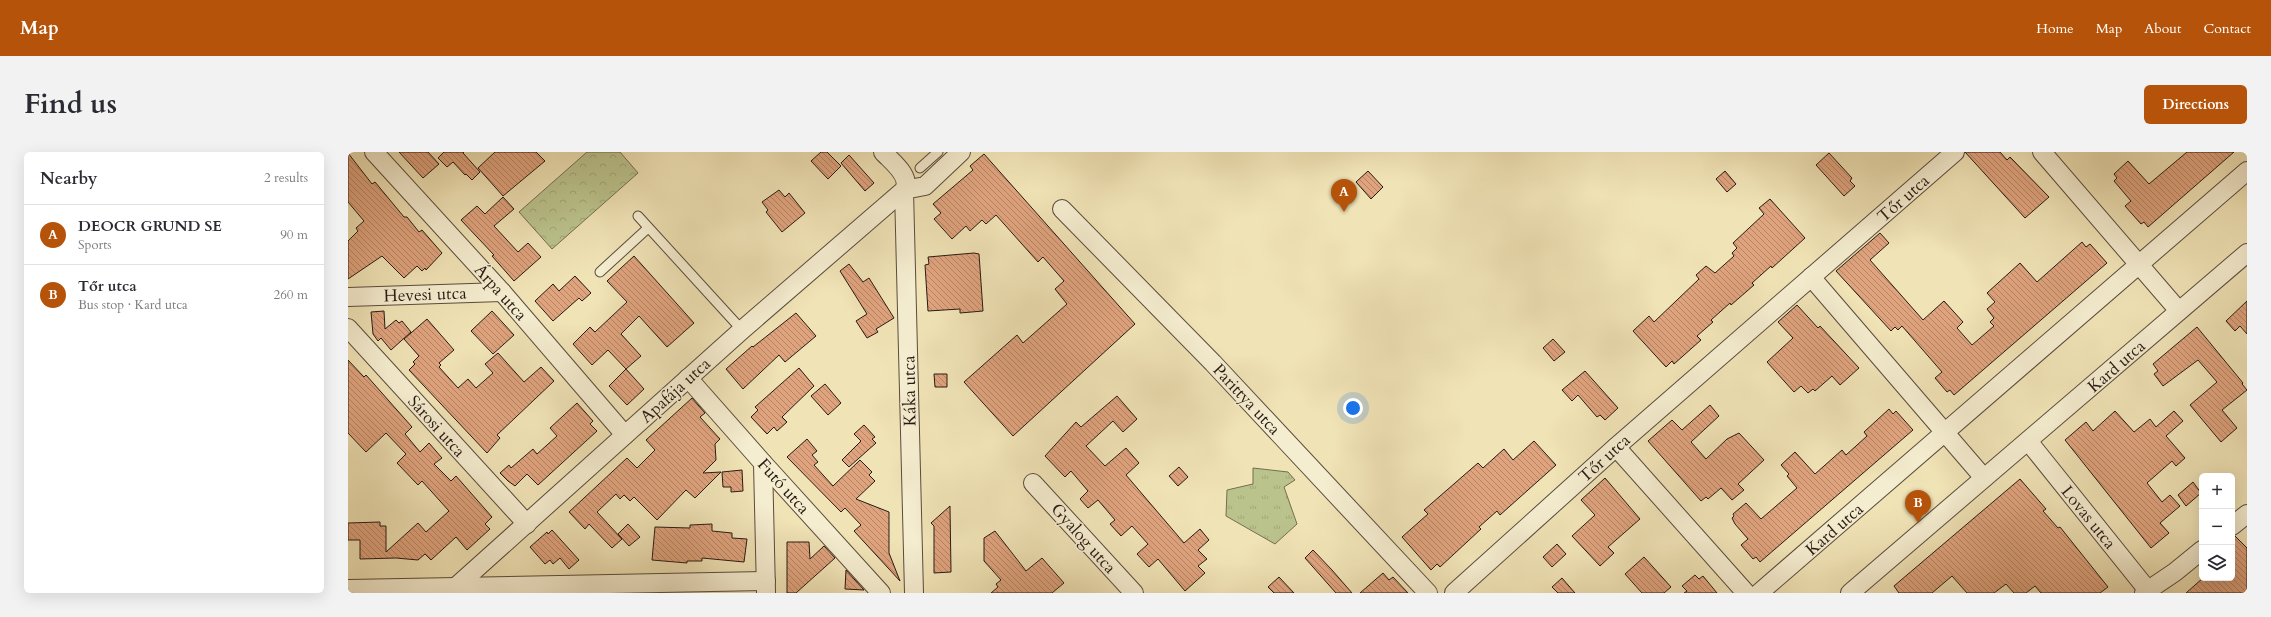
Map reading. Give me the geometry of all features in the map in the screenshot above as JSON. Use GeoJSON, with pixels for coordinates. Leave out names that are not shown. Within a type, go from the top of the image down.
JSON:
{"type":"FeatureCollection","features":[{"type":"Feature","properties":{"kind":"street","name":"Árpa utca"},"geometry":{"type":"LineString","coordinates":[[374,152],[502,292],[625,434]]}},
{"type":"Feature","properties":{"kind":"street"},"geometry":{"type":"LineString","coordinates":[[883,152],[903,182],[925,186],[961,152]]}},
{"type":"Feature","properties":{"kind":"street","name":"Tőr utca"},"geometry":{"type":"LineString","coordinates":[[1454,593],[1616,447],[1955,152]]}},
{"type":"Feature","properties":{"kind":"street"},"geometry":{"type":"LineString","coordinates":[[2042,152],[2179,311]]}},
{"type":"Feature","properties":{"kind":"street","name":"Kard utca"},"geometry":{"type":"LineString","coordinates":[[1758,593],[2247,171]]}},
{"type":"Feature","properties":{"kind":"street","name":"Apafája utca"},"geometry":{"type":"LineString","coordinates":[[454,589],[742,330],[903,182]]}},
{"type":"Feature","properties":{"kind":"street","name":"Káka utca"},"geometry":{"type":"LineString","coordinates":[[903,182],[914,593]]}},
{"type":"Feature","properties":{"kind":"street","name":"Parittya utca"},"geometry":{"type":"LineString","coordinates":[[1062,209],[1213,362],[1428,593]]}},
{"type":"Feature","properties":{"kind":"street","name":"Kard utca"},"geometry":{"type":"LineString","coordinates":[[1850,593],[2247,253]]}},
{"type":"Feature","properties":{"kind":"street"},"geometry":{"type":"LineString","coordinates":[[1812,278],[1984,478]]}},
{"type":"Feature","properties":{"kind":"street","name":"Hevesi utca"},"geometry":{"type":"LineString","coordinates":[[348,297],[502,292]]}},
{"type":"Feature","properties":{"kind":"street","name":"Sárosi utca"},"geometry":{"type":"LineString","coordinates":[[348,328],[527,524]]}},
{"type":"Feature","properties":{"kind":"street","name":"Futó utca"},"geometry":{"type":"LineString","coordinates":[[688,378],[881,593]]}},
{"type":"Feature","properties":{"kind":"street","name":"Lovas utca"},"geometry":{"type":"LineString","coordinates":[[2028,442],[2147,592]]}},
{"type":"Feature","properties":{"kind":"street"},"geometry":{"type":"LineString","coordinates":[[1616,447],[1746,593]]}},
{"type":"Feature","properties":{"kind":"street"},"geometry":{"type":"LineString","coordinates":[[348,589],[766,587],[763,463]]}},
{"type":"Feature","properties":{"kind":"street","name":"Gyalog utca"},"geometry":{"type":"LineString","coordinates":[[1033,483],[1134,593]]}},
{"type":"Feature","properties":{"kind":"street"},"geometry":{"type":"LineString","coordinates":[[2235,524],[2247,514]]}},
{"type":"Feature","properties":{"kind":"street"},"geometry":{"type":"LineString","coordinates":[[2147,592],[2199,552]]}},
{"type":"Feature","properties":{"kind":"lane"},"geometry":{"type":"LineString","coordinates":[[920,168],[938,152]]}},
{"type":"Feature","properties":{"kind":"lane"},"geometry":{"type":"LineString","coordinates":[[638,216],[742,330]]}},
{"type":"Feature","properties":{"kind":"lane"},"geometry":{"type":"LineString","coordinates":[[600,272],[648,228]]}},
{"type":"Feature","properties":{"kind":"green space"},"geometry":{"type":"Polygon","coordinates":[[[587,152],[620,152],[638,173],[552,249],[519,212],[587,152]]]}},
{"type":"Feature","properties":{"kind":"green space"},"geometry":{"type":"Polygon","coordinates":[[[1253,468],[1288,472],[1295,480],[1284,487],[1297,524],[1275,544],[1226,516],[1227,490],[1253,484],[1253,468]]]}},
{"type":"Feature","properties":{"kind":"building"},"geometry":{"type":"Polygon","coordinates":[[[399,152],[428,152],[439,164],[423,178],[399,152]]]}},
{"type":"Feature","properties":{"kind":"building"},"geometry":{"type":"Polygon","coordinates":[[[444,152],[464,152],[463,153],[480,172],[472,180],[453,162],[447,167],[438,158],[444,152]]]}},
{"type":"Feature","properties":{"kind":"building"},"geometry":{"type":"Polygon","coordinates":[[[495,152],[536,152],[545,161],[503,196],[478,168],[495,152]]]}},
{"type":"Feature","properties":{"kind":"building"},"geometry":{"type":"Polygon","coordinates":[[[821,152],[827,152],[841,166],[828,179],[811,161],[821,152]]]}},
{"type":"Feature","properties":{"kind":"building"},"geometry":{"type":"Polygon","coordinates":[[[1965,152],[2000,152],[2007,160],[2010,157],[2049,197],[2025,218],[1965,152]]]}},
{"type":"Feature","properties":{"kind":"building"},"geometry":{"type":"Polygon","coordinates":[[[2187,152],[2234,152],[2148,227],[2144,222],[2141,224],[2125,206],[2131,201],[2114,181],[2117,178],[2114,174],[2128,161],[2149,184],[2187,152]]]}},
{"type":"Feature","properties":{"kind":"building"},"geometry":{"type":"Polygon","coordinates":[[[348,153],[372,184],[375,182],[404,217],[407,217],[419,232],[422,230],[442,253],[426,270],[425,268],[422,271],[417,266],[404,278],[382,256],[348,279],[348,241],[358,231],[356,228],[364,221],[348,202],[348,153]]]}},
{"type":"Feature","properties":{"kind":"building"},"geometry":{"type":"Polygon","coordinates":[[[1829,153],[1852,178],[1850,181],[1855,186],[1844,196],[1816,165],[1829,153]]]}},
{"type":"Feature","properties":{"kind":"building"},"geometry":{"type":"Polygon","coordinates":[[[984,154],[1135,324],[1013,436],[964,382],[1017,335],[1023,343],[1067,304],[1055,289],[1064,281],[1043,257],[1038,262],[996,215],[986,224],[982,220],[970,231],[966,226],[952,239],[934,219],[941,213],[933,204],[973,170],[970,166],[984,154]]]}},
{"type":"Feature","properties":{"kind":"building"},"geometry":{"type":"Polygon","coordinates":[[[849,155],[874,183],[865,191],[841,163],[849,155]]]}},
{"type":"Feature","properties":{"kind":"building"},"geometry":{"type":"Polygon","coordinates":[[[1368,171],[1383,187],[1371,199],[1356,182],[1368,171]]]}},
{"type":"Feature","properties":{"kind":"building"},"geometry":{"type":"Polygon","coordinates":[[[1725,171],[1736,184],[1727,192],[1716,179],[1725,171]]]}},
{"type":"Feature","properties":{"kind":"building"},"geometry":{"type":"Polygon","coordinates":[[[779,190],[785,197],[789,193],[805,213],[782,232],[766,212],[768,210],[762,202],[779,190]]]}},
{"type":"Feature","properties":{"kind":"building"},"geometry":{"type":"Polygon","coordinates":[[[503,197],[514,209],[494,226],[518,252],[528,243],[541,257],[514,281],[492,256],[494,255],[461,220],[477,206],[485,214],[503,197]]]}},
{"type":"Feature","properties":{"kind":"building"},"geometry":{"type":"Polygon","coordinates":[[[1770,199],[1805,238],[1772,268],[1771,266],[1752,283],[1754,285],[1711,320],[1713,322],[1697,336],[1701,340],[1674,364],[1672,361],[1666,367],[1633,331],[1649,316],[1654,322],[1699,279],[1696,275],[1706,266],[1715,273],[1734,256],[1732,253],[1737,248],[1733,243],[1764,214],[1759,208],[1770,199]]]}},
{"type":"Feature","properties":{"kind":"building"},"geometry":{"type":"Polygon","coordinates":[[[1880,233],[1889,243],[1870,260],[1923,320],[1944,301],[1963,322],[1957,328],[1972,345],[1994,326],[1990,322],[1994,318],[1987,309],[1995,302],[1987,293],[2020,263],[2037,282],[2082,242],[2086,247],[2090,244],[2107,263],[1954,395],[1950,390],[1947,392],[1935,378],[1942,372],[1902,326],[1898,330],[1895,327],[1891,331],[1836,271],[1880,233]]]}},
{"type":"Feature","properties":{"kind":"building"},"geometry":{"type":"Polygon","coordinates":[[[974,253],[979,254],[983,311],[960,313],[960,309],[928,311],[925,265],[929,264],[928,257],[974,253]]]}},
{"type":"Feature","properties":{"kind":"building"},"geometry":{"type":"Polygon","coordinates":[[[634,256],[694,323],[667,347],[639,316],[621,334],[641,356],[626,369],[608,350],[592,365],[573,344],[590,327],[595,332],[627,302],[607,281],[634,256]]]}},
{"type":"Feature","properties":{"kind":"building"},"geometry":{"type":"Polygon","coordinates":[[[849,264],[863,282],[869,278],[894,318],[876,329],[878,332],[867,338],[856,321],[867,314],[840,271],[849,264]]]}},
{"type":"Feature","properties":{"kind":"building"},"geometry":{"type":"Polygon","coordinates":[[[575,276],[591,293],[582,301],[579,298],[553,321],[535,301],[553,284],[559,291],[575,276]]]}},
{"type":"Feature","properties":{"kind":"building"},"geometry":{"type":"Polygon","coordinates":[[[2247,301],[2247,334],[2240,326],[2235,331],[2226,321],[2247,301]]]}},
{"type":"Feature","properties":{"kind":"building"},"geometry":{"type":"Polygon","coordinates":[[[1797,305],[1818,328],[1820,326],[1859,368],[1840,385],[1832,376],[1815,391],[1813,389],[1808,393],[1801,386],[1794,392],[1767,362],[1793,338],[1778,322],[1797,305]]]}},
{"type":"Feature","properties":{"kind":"building"},"geometry":{"type":"Polygon","coordinates":[[[384,311],[385,329],[396,320],[399,323],[402,321],[411,332],[391,350],[381,338],[378,341],[373,334],[371,312],[384,311]]]}},
{"type":"Feature","properties":{"kind":"building"},"geometry":{"type":"Polygon","coordinates":[[[492,311],[514,335],[493,354],[471,331],[492,311]]]}},
{"type":"Feature","properties":{"kind":"building"},"geometry":{"type":"Polygon","coordinates":[[[796,313],[816,336],[785,362],[779,355],[743,389],[726,369],[752,346],[753,347],[796,313]]]}},
{"type":"Feature","properties":{"kind":"building"},"geometry":{"type":"Polygon","coordinates":[[[427,319],[454,350],[439,363],[441,365],[439,367],[458,388],[468,379],[476,388],[493,373],[485,364],[498,353],[524,382],[541,367],[554,381],[497,435],[500,438],[487,453],[409,370],[415,364],[413,362],[419,356],[404,339],[427,319]]]}},
{"type":"Feature","properties":{"kind":"building"},"geometry":{"type":"Polygon","coordinates":[[[2197,327],[2243,383],[2242,384],[2247,390],[2222,410],[2237,428],[2221,442],[2190,405],[2217,382],[2198,360],[2163,386],[2154,374],[2158,371],[2153,364],[2197,327]]]}},
{"type":"Feature","properties":{"kind":"building"},"geometry":{"type":"Polygon","coordinates":[[[1553,339],[1565,352],[1554,361],[1543,348],[1553,339]]]}},
{"type":"Feature","properties":{"kind":"building"},"geometry":{"type":"Polygon","coordinates":[[[348,360],[364,377],[366,375],[412,427],[405,434],[420,452],[429,443],[442,458],[434,464],[451,481],[456,476],[492,517],[485,524],[490,529],[467,550],[456,537],[431,560],[425,554],[418,560],[396,558],[360,559],[360,540],[348,540],[348,523],[380,522],[380,526],[386,526],[386,552],[418,523],[426,532],[449,511],[422,481],[418,485],[397,463],[406,454],[386,433],[366,452],[348,433],[348,360]]]}},
{"type":"Feature","properties":{"kind":"building"},"geometry":{"type":"Polygon","coordinates":[[[799,368],[814,386],[782,417],[787,422],[777,431],[774,427],[767,434],[751,417],[758,410],[755,407],[799,368]]]}},
{"type":"Feature","properties":{"kind":"building"},"geometry":{"type":"Polygon","coordinates":[[[626,369],[644,389],[627,405],[609,386],[626,369]]]}},
{"type":"Feature","properties":{"kind":"building"},"geometry":{"type":"Polygon","coordinates":[[[1585,371],[1618,408],[1605,420],[1600,415],[1597,417],[1578,395],[1572,401],[1562,390],[1585,371]]]}},
{"type":"Feature","properties":{"kind":"building"},"geometry":{"type":"Polygon","coordinates":[[[934,374],[947,374],[947,387],[935,387],[934,374]]]}},
{"type":"Feature","properties":{"kind":"building"},"geometry":{"type":"Polygon","coordinates":[[[825,384],[841,403],[828,415],[811,396],[825,384]]]}},
{"type":"Feature","properties":{"kind":"building"},"geometry":{"type":"Polygon","coordinates":[[[1117,396],[1137,419],[1123,432],[1113,421],[1086,446],[1105,466],[1126,448],[1139,463],[1126,475],[1184,543],[1200,529],[1209,540],[1198,550],[1207,559],[1198,566],[1205,573],[1185,591],[1158,559],[1149,567],[1137,554],[1148,544],[1132,526],[1121,536],[1110,524],[1115,520],[1098,500],[1088,508],[1080,499],[1088,491],[1071,471],[1065,477],[1045,456],[1076,422],[1081,427],[1117,396]]]}},
{"type":"Feature","properties":{"kind":"building"},"geometry":{"type":"Polygon","coordinates":[[[692,398],[705,413],[700,417],[720,439],[715,444],[716,460],[703,473],[721,472],[695,498],[686,490],[657,520],[634,497],[630,501],[624,495],[620,499],[616,494],[597,512],[622,539],[612,548],[589,524],[585,529],[569,512],[627,458],[637,468],[655,450],[646,440],[692,398]]]}},
{"type":"Feature","properties":{"kind":"building"},"geometry":{"type":"Polygon","coordinates":[[[577,403],[593,421],[590,424],[597,431],[538,485],[527,474],[515,486],[508,481],[500,473],[509,465],[511,468],[533,449],[537,454],[557,436],[550,428],[577,403]]]}},
{"type":"Feature","properties":{"kind":"building"},"geometry":{"type":"Polygon","coordinates":[[[1710,405],[1719,416],[1691,442],[1706,459],[1727,439],[1739,433],[1764,460],[1738,484],[1744,490],[1732,500],[1721,488],[1708,499],[1706,497],[1701,501],[1648,441],[1672,420],[1682,430],[1710,405]]]}},
{"type":"Feature","properties":{"kind":"building"},"geometry":{"type":"Polygon","coordinates":[[[1889,409],[1893,414],[1896,411],[1913,430],[1760,562],[1756,557],[1753,559],[1741,545],[1748,539],[1735,524],[1732,518],[1734,516],[1733,514],[1746,503],[1761,519],[1797,488],[1787,476],[1789,474],[1781,465],[1795,452],[1815,474],[1842,450],[1846,455],[1867,436],[1864,432],[1889,409]]]}},
{"type":"Feature","properties":{"kind":"building"},"geometry":{"type":"Polygon","coordinates":[[[2115,411],[2134,432],[2150,419],[2156,427],[2174,411],[2183,421],[2166,436],[2185,458],[2176,466],[2172,461],[2147,483],[2162,502],[2170,495],[2180,506],[2160,523],[2169,533],[2151,548],[2065,440],[2086,422],[2093,431],[2115,411]]]}},
{"type":"Feature","properties":{"kind":"building"},"geometry":{"type":"Polygon","coordinates":[[[864,425],[875,437],[872,439],[876,443],[849,467],[842,460],[861,441],[854,434],[864,425]]]}},
{"type":"Feature","properties":{"kind":"building"},"geometry":{"type":"Polygon","coordinates":[[[807,439],[817,451],[812,455],[818,462],[814,465],[833,486],[860,460],[872,472],[869,475],[875,481],[856,499],[889,512],[889,553],[900,581],[854,531],[861,525],[845,508],[841,512],[787,457],[807,439]]]}},
{"type":"Feature","properties":{"kind":"building"},"geometry":{"type":"Polygon","coordinates":[[[1534,441],[1556,465],[1500,515],[1497,511],[1479,527],[1481,529],[1440,567],[1437,564],[1431,570],[1402,537],[1428,514],[1424,510],[1478,463],[1483,468],[1504,449],[1513,460],[1534,441]]]}},
{"type":"Feature","properties":{"kind":"building"},"geometry":{"type":"Polygon","coordinates":[[[1179,467],[1188,477],[1178,486],[1169,476],[1179,467]]]}},
{"type":"Feature","properties":{"kind":"building"},"geometry":{"type":"Polygon","coordinates":[[[742,470],[743,491],[731,492],[731,487],[723,487],[722,472],[742,470]]]}},
{"type":"Feature","properties":{"kind":"building"},"geometry":{"type":"Polygon","coordinates":[[[1605,478],[1640,519],[1608,547],[1614,553],[1600,566],[1572,536],[1595,515],[1581,500],[1605,478]]]}},
{"type":"Feature","properties":{"kind":"building"},"geometry":{"type":"Polygon","coordinates":[[[2020,479],[2046,509],[2043,511],[2058,528],[2060,527],[2108,587],[2100,593],[2041,593],[2035,586],[2026,593],[2014,593],[2006,584],[1994,593],[1967,593],[1952,576],[1932,593],[1899,593],[1894,586],[2020,479]]]}},
{"type":"Feature","properties":{"kind":"building"},"geometry":{"type":"Polygon","coordinates":[[[2193,482],[2199,490],[2199,495],[2186,506],[2178,495],[2193,482]]]}},
{"type":"Feature","properties":{"kind":"building"},"geometry":{"type":"Polygon","coordinates":[[[950,506],[951,572],[934,573],[934,526],[931,523],[950,506]]]}},
{"type":"Feature","properties":{"kind":"building"},"geometry":{"type":"Polygon","coordinates":[[[628,524],[640,537],[629,546],[618,534],[628,524]]]}},
{"type":"Feature","properties":{"kind":"building"},"geometry":{"type":"Polygon","coordinates":[[[712,524],[712,531],[732,533],[732,538],[747,539],[744,562],[702,558],[702,561],[687,561],[687,563],[652,560],[655,527],[690,528],[690,525],[712,524]]]}},
{"type":"Feature","properties":{"kind":"building"},"geometry":{"type":"Polygon","coordinates":[[[552,530],[579,560],[569,569],[560,558],[553,564],[550,560],[545,564],[530,547],[547,532],[548,534],[552,530]]]}},
{"type":"Feature","properties":{"kind":"building"},"geometry":{"type":"Polygon","coordinates":[[[995,531],[1026,571],[1042,558],[1064,583],[1052,593],[991,593],[998,587],[996,584],[1001,580],[984,561],[984,538],[995,531]]]}},
{"type":"Feature","properties":{"kind":"building"},"geometry":{"type":"Polygon","coordinates":[[[2235,536],[2247,548],[2247,593],[2186,593],[2200,581],[2235,581],[2235,536]]]}},
{"type":"Feature","properties":{"kind":"building"},"geometry":{"type":"Polygon","coordinates":[[[787,542],[809,542],[810,559],[824,546],[835,558],[796,593],[787,593],[787,542]]]}},
{"type":"Feature","properties":{"kind":"building"},"geometry":{"type":"Polygon","coordinates":[[[1557,544],[1566,554],[1552,567],[1543,557],[1557,544]]]}},
{"type":"Feature","properties":{"kind":"building"},"geometry":{"type":"Polygon","coordinates":[[[1313,550],[1352,593],[1336,593],[1305,558],[1313,550]]]}},
{"type":"Feature","properties":{"kind":"building"},"geometry":{"type":"Polygon","coordinates":[[[1644,557],[1671,587],[1664,593],[1642,593],[1625,574],[1644,557]]]}},
{"type":"Feature","properties":{"kind":"building"},"geometry":{"type":"Polygon","coordinates":[[[846,570],[864,590],[845,589],[846,570]]]}},
{"type":"Feature","properties":{"kind":"building"},"geometry":{"type":"Polygon","coordinates":[[[1383,573],[1389,580],[1393,577],[1408,593],[1360,593],[1383,573]]]}},
{"type":"Feature","properties":{"kind":"building"},"geometry":{"type":"Polygon","coordinates":[[[1695,575],[1699,579],[1703,576],[1717,593],[1684,593],[1687,591],[1682,586],[1695,575]]]}},
{"type":"Feature","properties":{"kind":"building"},"geometry":{"type":"Polygon","coordinates":[[[1279,577],[1294,593],[1274,593],[1268,587],[1279,577]]]}},
{"type":"Feature","properties":{"kind":"building"},"geometry":{"type":"Polygon","coordinates":[[[1562,578],[1575,593],[1558,593],[1552,587],[1562,578]]]}},
{"type":"Feature","properties":{"kind":"place","name":"DEOCR GRUND SE"},"geometry":{"type":"Point","coordinates":[1344,212]}},
{"type":"Feature","properties":{"kind":"place","name":"Tőr utca"},"geometry":{"type":"Point","coordinates":[1918,523]}}]}
